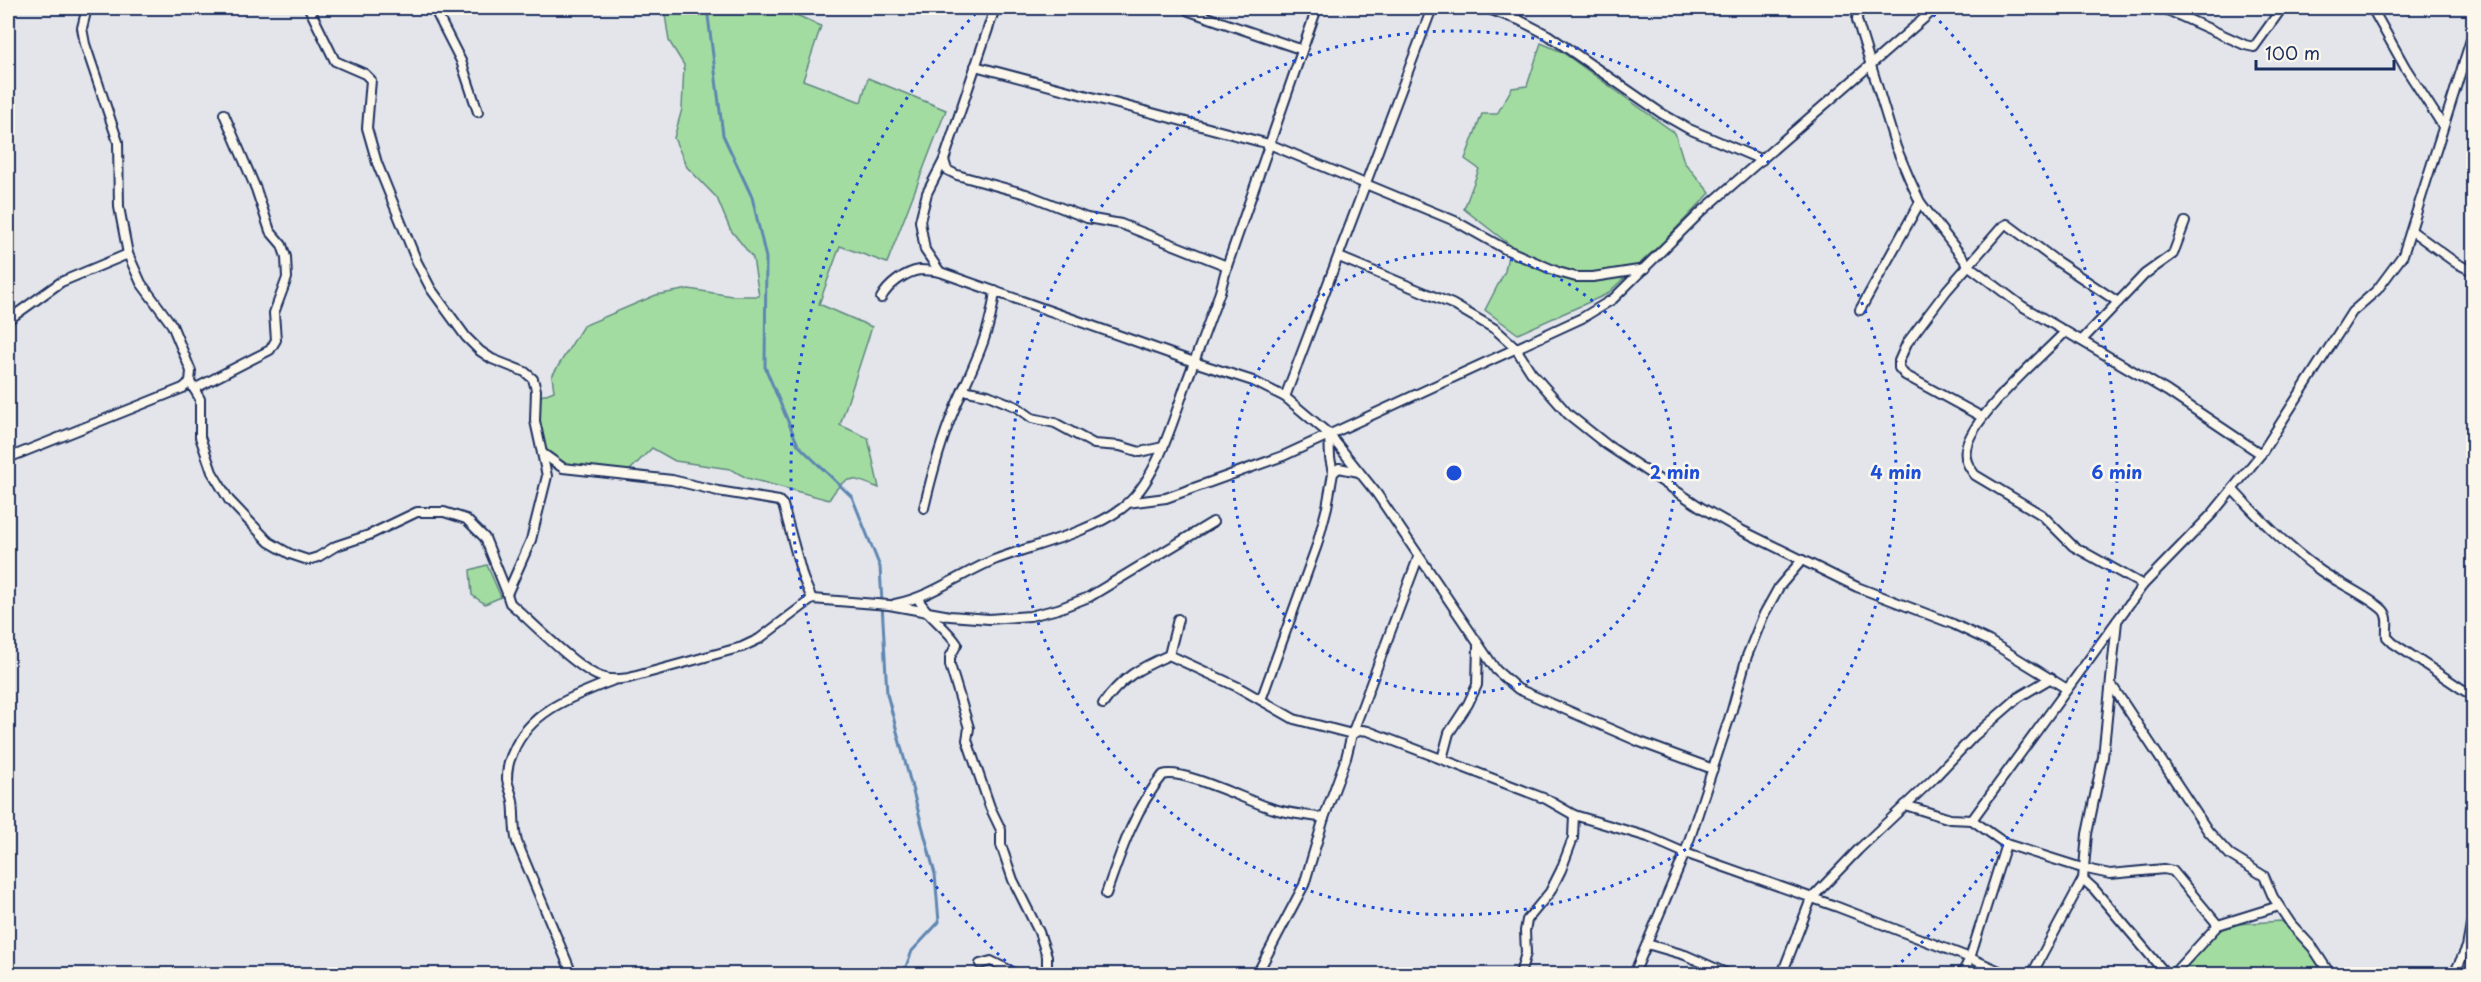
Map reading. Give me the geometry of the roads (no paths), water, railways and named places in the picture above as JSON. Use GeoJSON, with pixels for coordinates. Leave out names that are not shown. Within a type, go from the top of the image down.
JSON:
{"type":"FeatureCollection","features":[{"type":"Feature","properties":{"kind":"street"},"geometry":{"type":"LineString","coordinates":[[87,8],[82,28],[85,44],[119,147],[119,207],[128,254],[141,283],[172,325],[191,370],[192,386],[200,399],[200,437],[212,472],[229,500],[269,542],[290,554],[308,560],[336,546],[369,536],[417,512],[444,512],[466,519],[485,538],[510,603],[578,662],[601,677],[615,680]]}},
{"type":"Feature","properties":{"kind":"street"},"geometry":{"type":"LineString","coordinates":[[309,8],[335,61],[365,74],[371,80],[367,128],[377,163],[417,262],[431,289],[466,337],[480,351],[492,359],[525,372],[533,379],[536,390],[535,421],[547,476],[537,520],[507,594]]}},
{"type":"Feature","properties":{"kind":"street"},"geometry":{"type":"LineString","coordinates":[[434,8],[461,61],[478,112]]}},
{"type":"Feature","properties":{"kind":"street"},"geometry":{"type":"LineString","coordinates":[[940,272],[925,250],[920,221],[927,193],[944,160],[995,8]]}},
{"type":"Feature","properties":{"kind":"street"},"geometry":{"type":"LineString","coordinates":[[889,605],[918,599],[993,561],[1060,538],[1095,522],[1121,509],[1143,484],[1163,447],[1220,292],[1300,49],[1317,8]]}},
{"type":"Feature","properties":{"kind":"street"},"geometry":{"type":"LineString","coordinates":[[1285,397],[1432,8]]}},
{"type":"Feature","properties":{"kind":"street"},"geometry":{"type":"LineString","coordinates":[[1486,8],[1519,20],[1548,36],[1661,113],[1689,129],[1762,160]]}},
{"type":"Feature","properties":{"kind":"street"},"geometry":{"type":"LineString","coordinates":[[1858,8],[1857,20],[1896,147],[1920,202],[1969,266],[2022,306],[2208,417],[2261,454]]}},
{"type":"Feature","properties":{"kind":"street"},"geometry":{"type":"LineString","coordinates":[[1127,503],[1166,498],[1283,456],[1582,318],[1613,299],[1701,212],[1936,8]]}},
{"type":"Feature","properties":{"kind":"street"},"geometry":{"type":"LineString","coordinates":[[2163,8],[2254,47],[2282,8]]}},
{"type":"Feature","properties":{"kind":"street"},"geometry":{"type":"LineString","coordinates":[[2372,8],[2405,67],[2443,126]]}},
{"type":"Feature","properties":{"kind":"street"},"geometry":{"type":"LineString","coordinates":[[1189,11],[1300,49]]}},
{"type":"Feature","properties":{"kind":"street"},"geometry":{"type":"LineString","coordinates":[[1972,820],[2118,616],[2143,585],[2212,514],[2261,454],[2352,312],[2377,290],[2403,255],[2474,30]]}},
{"type":"Feature","properties":{"kind":"street"},"geometry":{"type":"LineString","coordinates":[[975,66],[1269,144],[1455,221],[1505,249],[1558,272],[1576,277],[1593,277],[1645,268]]}},
{"type":"Feature","properties":{"kind":"street"},"geometry":{"type":"LineString","coordinates":[[8,458],[192,386],[270,350],[276,340],[274,313],[287,279],[286,257],[282,245],[270,231],[224,114]]}},
{"type":"Feature","properties":{"kind":"street"},"geometry":{"type":"LineString","coordinates":[[944,160],[947,170],[957,175],[1026,194],[1087,218],[1121,224],[1227,266]]}},
{"type":"Feature","properties":{"kind":"street"},"geometry":{"type":"LineString","coordinates":[[1860,310],[1920,202]]}},
{"type":"Feature","properties":{"kind":"street"},"geometry":{"type":"LineString","coordinates":[[2082,340],[2145,274],[2173,254],[2186,222]]}},
{"type":"Feature","properties":{"kind":"street"},"geometry":{"type":"LineString","coordinates":[[1982,417],[1905,375],[1899,368],[1899,361],[1906,343],[2002,227],[2007,224],[2055,261],[2118,302]]}},
{"type":"Feature","properties":{"kind":"street"},"geometry":{"type":"LineString","coordinates":[[2412,231],[2456,263],[2474,272]]}},
{"type":"Feature","properties":{"kind":"street"},"geometry":{"type":"LineString","coordinates":[[8,320],[61,282],[128,254]]}},
{"type":"Feature","properties":{"kind":"street"},"geometry":{"type":"LineString","coordinates":[[1339,256],[1475,315],[1515,347],[1531,372],[1568,414],[1606,445],[1702,508],[1857,587],[1953,624],[1989,641],[2067,689]]}},
{"type":"Feature","properties":{"kind":"street"},"geometry":{"type":"LineString","coordinates":[[881,298],[886,288],[919,270],[940,272],[1253,381],[1285,397],[1329,434],[1377,494],[1418,558],[1496,670],[1518,689],[1640,742],[1713,769]]}},
{"type":"Feature","properties":{"kind":"street"},"geometry":{"type":"LineString","coordinates":[[924,508],[936,459],[992,318],[995,291]]}},
{"type":"Feature","properties":{"kind":"street"},"geometry":{"type":"LineString","coordinates":[[2066,332],[1982,417],[1970,435],[1966,447],[1965,456],[1968,467],[1975,475],[2042,515],[2073,546],[2143,585]]}},
{"type":"Feature","properties":{"kind":"street"},"geometry":{"type":"LineString","coordinates":[[963,390],[988,395],[1017,406],[1032,418],[1055,423],[1094,444],[1120,446],[1140,452],[1163,447]]}},
{"type":"Feature","properties":{"kind":"street"},"geometry":{"type":"LineString","coordinates":[[1261,700],[1317,545],[1327,507],[1333,473],[1329,434]]}},
{"type":"Feature","properties":{"kind":"street"},"geometry":{"type":"LineString","coordinates":[[542,453],[563,468],[672,480],[718,492],[779,501],[783,505],[802,578],[812,599]]}},
{"type":"Feature","properties":{"kind":"street"},"geometry":{"type":"LineString","coordinates":[[1333,473],[1339,468],[1359,472]]}},
{"type":"Feature","properties":{"kind":"street"},"geometry":{"type":"LineString","coordinates":[[2233,490],[2276,537],[2343,586],[2382,608],[2388,620],[2387,636],[2393,643],[2474,697]]}},
{"type":"Feature","properties":{"kind":"street"},"geometry":{"type":"LineString","coordinates":[[572,975],[513,829],[513,801],[507,777],[508,768],[519,736],[536,718],[552,707],[615,680],[742,647],[771,632],[812,599],[889,605],[926,613],[989,620],[1030,616],[1058,609],[1089,597],[1213,522]]}},
{"type":"Feature","properties":{"kind":"street"},"geometry":{"type":"LineString","coordinates":[[1257,975],[1304,885],[1352,734],[1418,558]]}},
{"type":"Feature","properties":{"kind":"street"},"geometry":{"type":"LineString","coordinates":[[1634,975],[1685,853],[1747,656],[1764,614],[1779,587],[1802,560]]}},
{"type":"Feature","properties":{"kind":"street"},"geometry":{"type":"LineString","coordinates":[[918,599],[926,613],[952,636],[957,644],[950,657],[950,665],[969,729],[967,740],[990,807],[1001,830],[1001,845],[1013,880],[1039,932],[1047,956],[1047,975]]}},
{"type":"Feature","properties":{"kind":"street"},"geometry":{"type":"LineString","coordinates":[[2032,975],[2083,879],[2082,868],[2103,757],[2118,616]]}},
{"type":"Feature","properties":{"kind":"street"},"geometry":{"type":"LineString","coordinates":[[1169,655],[1178,619]]}},
{"type":"Feature","properties":{"kind":"street"},"geometry":{"type":"LineString","coordinates":[[1442,759],[1449,733],[1477,685],[1478,646]]}},
{"type":"Feature","properties":{"kind":"street"},"geometry":{"type":"LineString","coordinates":[[1103,704],[1114,688],[1135,670],[1169,655],[1294,718],[1352,734],[1362,730],[1368,731],[1546,798],[1574,815],[1626,829],[1685,853],[1835,906],[1970,958],[2006,975]]}},
{"type":"Feature","properties":{"kind":"street"},"geometry":{"type":"LineString","coordinates":[[1782,975],[1811,899],[1973,736],[2019,697],[2051,678]]}},
{"type":"Feature","properties":{"kind":"street"},"geometry":{"type":"LineString","coordinates":[[2110,683],[2208,831],[2229,855],[2264,876],[2279,906],[2330,975]]}},
{"type":"Feature","properties":{"kind":"street"},"geometry":{"type":"LineString","coordinates":[[1106,894],[1120,853],[1136,820],[1163,775],[1170,773],[1188,776],[1275,810],[1324,818]]}},
{"type":"Feature","properties":{"kind":"street"},"geometry":{"type":"LineString","coordinates":[[1905,805],[1950,819],[1972,820],[2006,844],[2082,868],[2110,874],[2164,869],[2173,871],[2218,925]]}},
{"type":"Feature","properties":{"kind":"street"},"geometry":{"type":"LineString","coordinates":[[1520,975],[1526,953],[1527,920],[1550,892],[1561,870],[1573,838],[1574,815]]}},
{"type":"Feature","properties":{"kind":"street"},"geometry":{"type":"LineString","coordinates":[[1962,975],[1970,958],[2006,844]]}},
{"type":"Feature","properties":{"kind":"street"},"geometry":{"type":"LineString","coordinates":[[2083,879],[2166,975]]}},
{"type":"Feature","properties":{"kind":"street"},"geometry":{"type":"LineString","coordinates":[[2173,975],[2218,925],[2279,906]]}},
{"type":"Feature","properties":{"kind":"street"},"geometry":{"type":"LineString","coordinates":[[2454,975],[2467,947],[2474,909]]}},
{"type":"Feature","properties":{"kind":"street"},"geometry":{"type":"LineString","coordinates":[[1647,944],[1685,955],[1728,975]]}},
{"type":"Feature","properties":{"kind":"street"},"geometry":{"type":"LineString","coordinates":[[980,964],[991,961],[1017,975]]}},
{"type":"Feature","properties":{"kind":"waterway"},"geometry":{"type":"LineString","coordinates":[[707,8],[723,135],[752,197],[766,258],[765,367],[798,445],[852,497],[880,567],[887,694],[935,874],[939,922],[912,951],[903,974]]}}]}
